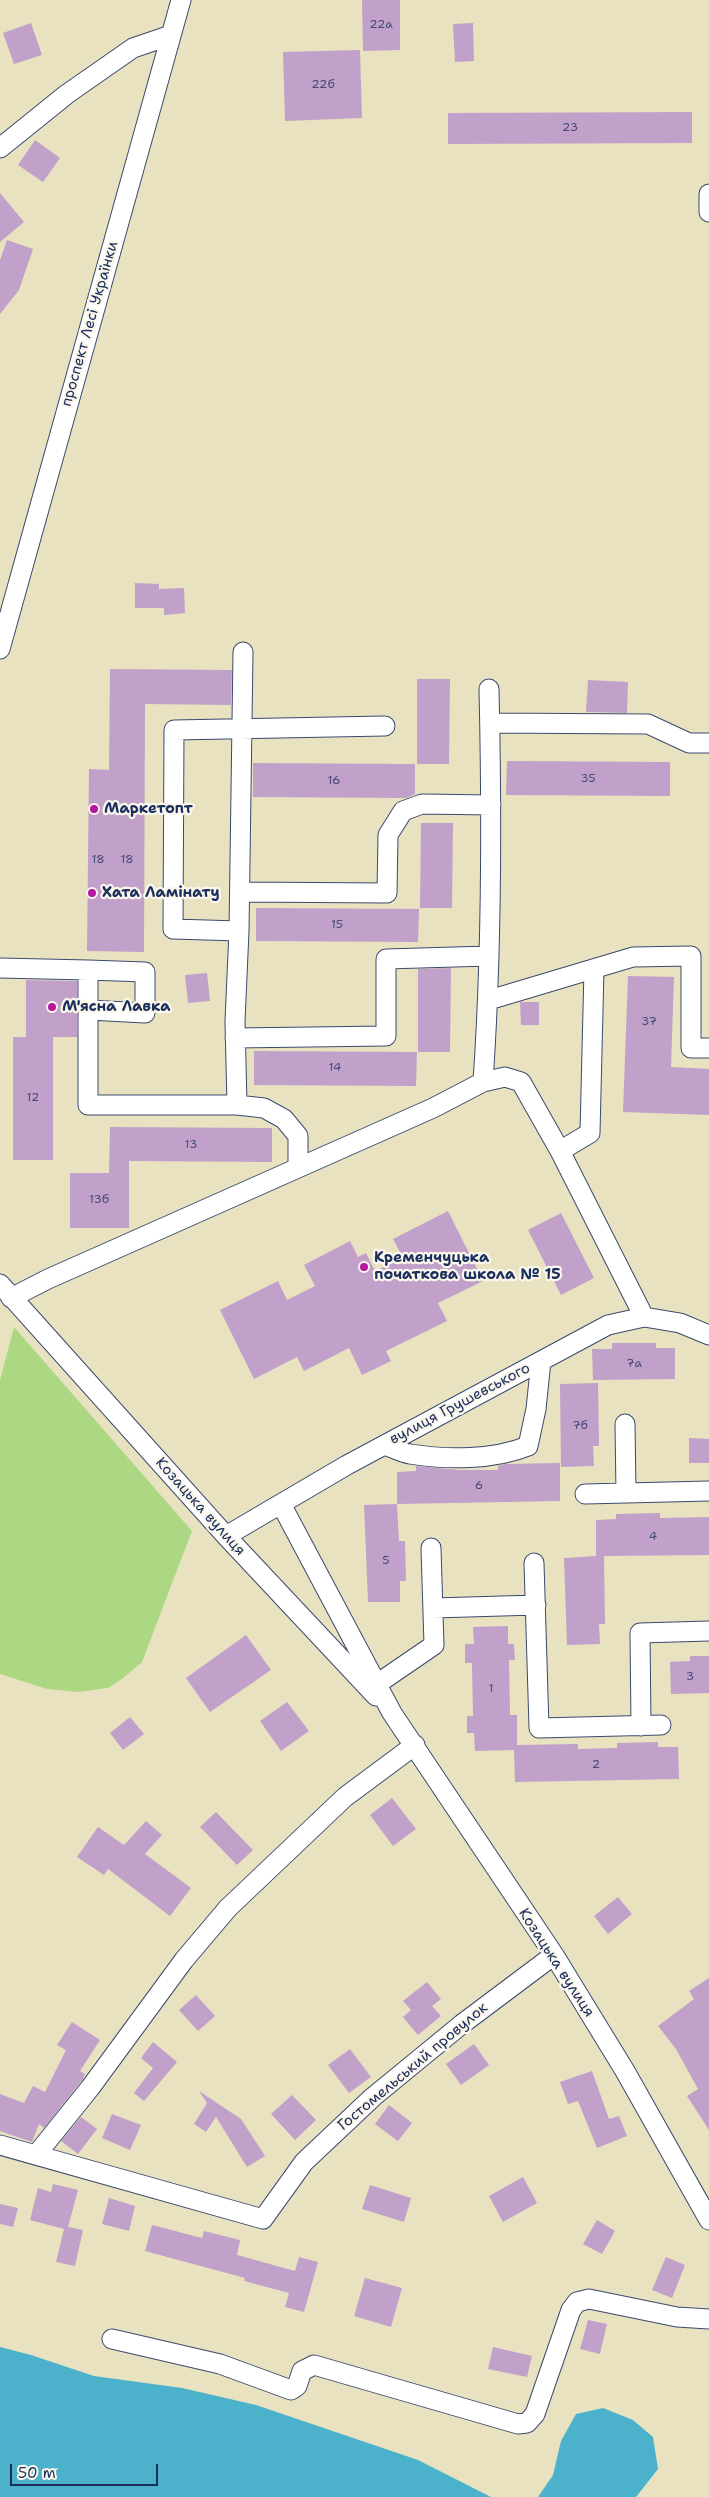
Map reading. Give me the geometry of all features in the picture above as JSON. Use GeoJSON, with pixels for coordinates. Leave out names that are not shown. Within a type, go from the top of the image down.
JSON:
{"type":"FeatureCollection","features":[{"type":"Feature","properties":{"kind":"street","name":"проспект Лесі Українки"},"geometry":{"type":"LineString","coordinates":[[0,649],[181,0]]}},
{"type":"Feature","properties":{"kind":"street"},"geometry":{"type":"LineString","coordinates":[[0,148],[67,94],[133,48],[171,35]]}},
{"type":"Feature","properties":{"kind":"street"},"geometry":{"type":"LineString","coordinates":[[709,194],[709,212]]}},
{"type":"Feature","properties":{"kind":"street"},"geometry":{"type":"LineString","coordinates":[[237,1105],[235,1038],[240,931],[244,728],[243,652]]}},
{"type":"Feature","properties":{"kind":"street"},"geometry":{"type":"LineString","coordinates":[[483,1082],[489,1000],[491,805],[489,690]]}},
{"type":"Feature","properties":{"kind":"street"},"geometry":{"type":"LineString","coordinates":[[490,723],[648,724],[689,744],[709,744]]}},
{"type":"Feature","properties":{"kind":"street"},"geometry":{"type":"LineString","coordinates":[[240,931],[173,930],[174,730],[385,726]]}},
{"type":"Feature","properties":{"kind":"street"},"geometry":{"type":"LineString","coordinates":[[240,892],[387,892],[388,835],[403,812],[422,804],[491,805]]}},
{"type":"Feature","properties":{"kind":"street"},"geometry":{"type":"LineString","coordinates":[[235,1038],[386,1036],[386,959],[489,956]]}},
{"type":"Feature","properties":{"kind":"street"},"geometry":{"type":"LineString","coordinates":[[489,1000],[634,957],[692,956],[691,1048],[709,1048]]}},
{"type":"Feature","properties":{"kind":"street"},"geometry":{"type":"LineString","coordinates":[[0,968],[145,972],[145,1014],[89,1010]]}},
{"type":"Feature","properties":{"kind":"street"},"geometry":{"type":"LineString","coordinates":[[560,1151],[590,1133],[594,969]]}},
{"type":"Feature","properties":{"kind":"street"},"geometry":{"type":"LineString","coordinates":[[88,970],[88,1105],[237,1105],[264,1108],[284,1119],[298,1136],[298,1166]]}},
{"type":"Feature","properties":{"kind":"street","name":"Козацька вулиця"},"geometry":{"type":"LineString","coordinates":[[392,1713],[226,1536],[5,1291],[172,1223],[433,1108],[483,1082],[505,1077],[521,1082],[560,1151],[644,1316]]}},
{"type":"Feature","properties":{"kind":"street"},"geometry":{"type":"LineString","coordinates":[[644,1316],[680,1323],[709,1335]]}},
{"type":"Feature","properties":{"kind":"street","name":"вулиця Грушевського"},"geometry":{"type":"LineString","coordinates":[[226,1536],[385,1445],[608,1325],[644,1316]]}},
{"type":"Feature","properties":{"kind":"street"},"geometry":{"type":"LineString","coordinates":[[385,1445],[409,1454],[454,1456],[509,1454],[528,1446],[536,1409],[541,1361]]}},
{"type":"Feature","properties":{"kind":"street"},"geometry":{"type":"LineString","coordinates":[[625,1424],[626,1493]]}},
{"type":"Feature","properties":{"kind":"street"},"geometry":{"type":"LineString","coordinates":[[585,1494],[709,1491]]}},
{"type":"Feature","properties":{"kind":"street","name":"Козацька вулиця"},"geometry":{"type":"LineString","coordinates":[[281,1504],[392,1713],[554,1955],[625,2072],[709,2220]]}},
{"type":"Feature","properties":{"kind":"street"},"geometry":{"type":"LineString","coordinates":[[377,1684],[434,1645],[431,1548]]}},
{"type":"Feature","properties":{"kind":"street"},"geometry":{"type":"LineString","coordinates":[[534,1563],[539,1728],[661,1725]]}},
{"type":"Feature","properties":{"kind":"street"},"geometry":{"type":"LineString","coordinates":[[434,1608],[536,1605]]}},
{"type":"Feature","properties":{"kind":"street"},"geometry":{"type":"LineString","coordinates":[[641,1726],[640,1633],[709,1631]]}},
{"type":"Feature","properties":{"kind":"street"},"geometry":{"type":"LineString","coordinates":[[36,2156],[90,2088],[184,1960],[228,1908],[345,1796],[415,1746]]}},
{"type":"Feature","properties":{"kind":"street","name":"Гостомельський провулок"},"geometry":{"type":"LineString","coordinates":[[0,2145],[263,2219],[304,2162],[373,2097],[462,2024],[554,1955]]}},
{"type":"Feature","properties":{"kind":"street"},"geometry":{"type":"LineString","coordinates":[[112,2339],[220,2364],[291,2390],[296,2386],[302,2371],[314,2365],[518,2424],[527,2423],[535,2414],[571,2310],[577,2302],[589,2299],[677,2317],[709,2319]]}},
{"type":"Feature","properties":{"kind":"green space"},"geometry":{"type":"Polygon","coordinates":[[[14,1327],[192,1531],[142,1662],[108,1688],[78,1692],[47,1689],[0,1674],[0,1380],[14,1327]]]}},
{"type":"Feature","properties":{"kind":"water"},"geometry":{"type":"Polygon","coordinates":[[[0,2347],[94,2376],[182,2388],[256,2405],[418,2460],[491,2497],[0,2497],[0,2347]]]}},
{"type":"Feature","properties":{"kind":"water"},"geometry":{"type":"Polygon","coordinates":[[[603,2408],[633,2420],[653,2437],[658,2469],[636,2497],[538,2497],[553,2475],[561,2441],[576,2414],[603,2408]]]}},
{"type":"Feature","properties":{"kind":"building"},"geometry":{"type":"Polygon","coordinates":[[[362,0],[400,0],[400,50],[363,51],[362,0]]]}},
{"type":"Feature","properties":{"kind":"building"},"geometry":{"type":"Polygon","coordinates":[[[31,23],[42,55],[14,64],[3,33],[31,23]]]}},
{"type":"Feature","properties":{"kind":"building"},"geometry":{"type":"Polygon","coordinates":[[[473,23],[474,61],[455,62],[453,24],[473,23]]]}},
{"type":"Feature","properties":{"kind":"building"},"geometry":{"type":"Polygon","coordinates":[[[360,50],[362,118],[285,121],[283,52],[360,50]]]}},
{"type":"Feature","properties":{"kind":"building"},"geometry":{"type":"Polygon","coordinates":[[[692,112],[692,143],[448,144],[448,113],[692,112]]]}},
{"type":"Feature","properties":{"kind":"building"},"geometry":{"type":"Polygon","coordinates":[[[35,140],[60,158],[43,182],[18,165],[35,140]]]}},
{"type":"Feature","properties":{"kind":"building"},"geometry":{"type":"Polygon","coordinates":[[[0,193],[24,222],[0,242],[0,193]]]}},
{"type":"Feature","properties":{"kind":"building"},"geometry":{"type":"Polygon","coordinates":[[[7,240],[33,249],[19,290],[0,314],[0,260],[7,240]]]}},
{"type":"Feature","properties":{"kind":"building"},"geometry":{"type":"Polygon","coordinates":[[[135,583],[159,584],[159,589],[184,588],[185,613],[164,615],[164,608],[135,608],[135,583]]]}},
{"type":"Feature","properties":{"kind":"building"},"geometry":{"type":"Polygon","coordinates":[[[110,669],[232,670],[231,705],[145,704],[144,952],[87,951],[89,769],[109,770],[110,669]]]}},
{"type":"Feature","properties":{"kind":"building"},"geometry":{"type":"Polygon","coordinates":[[[417,679],[450,679],[449,764],[417,764],[417,679]]]}},
{"type":"Feature","properties":{"kind":"building"},"geometry":{"type":"Polygon","coordinates":[[[588,680],[628,682],[627,713],[586,712],[588,680]]]}},
{"type":"Feature","properties":{"kind":"building"},"geometry":{"type":"Polygon","coordinates":[[[507,761],[670,762],[670,796],[506,795],[507,761]]]}},
{"type":"Feature","properties":{"kind":"building"},"geometry":{"type":"Polygon","coordinates":[[[253,763],[415,764],[415,794],[406,798],[253,797],[253,763]]]}},
{"type":"Feature","properties":{"kind":"building"},"geometry":{"type":"Polygon","coordinates":[[[421,823],[453,823],[452,908],[420,908],[421,823]]]}},
{"type":"Feature","properties":{"kind":"building"},"geometry":{"type":"Polygon","coordinates":[[[256,908],[419,909],[418,942],[256,941],[256,908]]]}},
{"type":"Feature","properties":{"kind":"building"},"geometry":{"type":"Polygon","coordinates":[[[451,968],[450,1052],[418,1052],[418,969],[451,968]]]}},
{"type":"Feature","properties":{"kind":"building"},"geometry":{"type":"Polygon","coordinates":[[[207,973],[210,1001],[188,1003],[185,975],[207,973]]]}},
{"type":"Feature","properties":{"kind":"building"},"geometry":{"type":"Polygon","coordinates":[[[628,976],[674,977],[671,1067],[709,1069],[709,1115],[623,1112],[628,976]]]}},
{"type":"Feature","properties":{"kind":"building"},"geometry":{"type":"Polygon","coordinates":[[[26,980],[77,981],[77,1037],[53,1037],[53,1160],[13,1160],[13,1037],[26,1037],[26,980]]]}},
{"type":"Feature","properties":{"kind":"building"},"geometry":{"type":"Polygon","coordinates":[[[520,1002],[539,1002],[539,1025],[521,1025],[520,1002]]]}},
{"type":"Feature","properties":{"kind":"building"},"geometry":{"type":"Polygon","coordinates":[[[254,1051],[417,1052],[416,1086],[254,1085],[254,1051]]]}},
{"type":"Feature","properties":{"kind":"building"},"geometry":{"type":"Polygon","coordinates":[[[110,1127],[272,1128],[272,1162],[129,1161],[129,1228],[70,1228],[70,1173],[109,1173],[110,1127]]]}},
{"type":"Feature","properties":{"kind":"building"},"geometry":{"type":"Polygon","coordinates":[[[448,1211],[483,1281],[438,1303],[447,1321],[386,1351],[391,1361],[362,1375],[349,1348],[304,1371],[297,1357],[254,1379],[220,1310],[278,1281],[287,1300],[315,1286],[304,1265],[350,1241],[358,1257],[366,1253],[375,1271],[403,1258],[393,1239],[448,1211]]]}},
{"type":"Feature","properties":{"kind":"building"},"geometry":{"type":"Polygon","coordinates":[[[561,1213],[594,1278],[561,1295],[528,1230],[561,1213]]]}},
{"type":"Feature","properties":{"kind":"building"},"geometry":{"type":"Polygon","coordinates":[[[612,1343],[656,1343],[656,1348],[675,1348],[675,1379],[593,1380],[592,1349],[612,1349],[612,1343]]]}},
{"type":"Feature","properties":{"kind":"building"},"geometry":{"type":"Polygon","coordinates":[[[598,1383],[599,1446],[593,1446],[594,1466],[561,1467],[560,1384],[598,1383]]]}},
{"type":"Feature","properties":{"kind":"building"},"geometry":{"type":"Polygon","coordinates":[[[689,1438],[709,1439],[709,1463],[689,1463],[689,1438]]]}},
{"type":"Feature","properties":{"kind":"building"},"geometry":{"type":"Polygon","coordinates":[[[560,1463],[560,1501],[397,1504],[397,1472],[416,1471],[416,1466],[460,1470],[498,1470],[498,1466],[506,1464],[560,1463]]]}},
{"type":"Feature","properties":{"kind":"building"},"geometry":{"type":"Polygon","coordinates":[[[397,1504],[399,1541],[405,1541],[406,1581],[400,1581],[400,1602],[368,1602],[364,1505],[397,1504]]]}},
{"type":"Feature","properties":{"kind":"building"},"geometry":{"type":"Polygon","coordinates":[[[660,1513],[660,1518],[709,1517],[709,1555],[604,1556],[605,1624],[599,1624],[600,1644],[567,1645],[564,1558],[596,1556],[596,1520],[616,1519],[616,1514],[660,1513]]]}},
{"type":"Feature","properties":{"kind":"building"},"geometry":{"type":"Polygon","coordinates":[[[508,1626],[508,1644],[514,1644],[515,1660],[509,1660],[510,1715],[517,1715],[517,1745],[578,1744],[578,1749],[617,1748],[617,1743],[658,1742],[658,1747],[678,1747],[679,1779],[515,1782],[514,1750],[475,1751],[474,1733],[467,1733],[467,1716],[473,1716],[472,1663],[465,1663],[465,1644],[474,1644],[473,1627],[508,1626]]]}},
{"type":"Feature","properties":{"kind":"building"},"geometry":{"type":"Polygon","coordinates":[[[246,1635],[271,1670],[210,1712],[186,1678],[246,1635]]]}},
{"type":"Feature","properties":{"kind":"building"},"geometry":{"type":"Polygon","coordinates":[[[690,1656],[709,1656],[709,1693],[671,1694],[670,1662],[690,1661],[690,1656]]]}},
{"type":"Feature","properties":{"kind":"building"},"geometry":{"type":"Polygon","coordinates":[[[287,1702],[309,1731],[281,1751],[260,1721],[287,1702]]]}},
{"type":"Feature","properties":{"kind":"building"},"geometry":{"type":"Polygon","coordinates":[[[130,1717],[144,1734],[123,1750],[110,1733],[130,1717]]]}},
{"type":"Feature","properties":{"kind":"building"},"geometry":{"type":"Polygon","coordinates":[[[392,1798],[416,1829],[393,1846],[370,1815],[392,1798]]]}},
{"type":"Feature","properties":{"kind":"building"},"geometry":{"type":"Polygon","coordinates":[[[216,1812],[253,1850],[237,1865],[200,1827],[216,1812]]]}},
{"type":"Feature","properties":{"kind":"building"},"geometry":{"type":"Polygon","coordinates":[[[146,1821],[162,1835],[145,1854],[191,1888],[170,1916],[108,1869],[104,1875],[77,1857],[98,1827],[124,1845],[146,1821]]]}},
{"type":"Feature","properties":{"kind":"building"},"geometry":{"type":"Polygon","coordinates":[[[618,1897],[632,1914],[608,1934],[594,1916],[618,1897]]]}},
{"type":"Feature","properties":{"kind":"building"},"geometry":{"type":"Polygon","coordinates":[[[709,1978],[709,2130],[687,2096],[698,2089],[676,2049],[658,2026],[694,1999],[689,1991],[709,1978]]]}},
{"type":"Feature","properties":{"kind":"building"},"geometry":{"type":"Polygon","coordinates":[[[427,1982],[441,1999],[432,2006],[441,2016],[418,2035],[403,2017],[411,2010],[403,2001],[427,1982]]]}},
{"type":"Feature","properties":{"kind":"building"},"geometry":{"type":"Polygon","coordinates":[[[196,1995],[215,2016],[198,2031],[179,2010],[196,1995]]]}},
{"type":"Feature","properties":{"kind":"building"},"geometry":{"type":"Polygon","coordinates":[[[72,2022],[100,2040],[80,2071],[85,2074],[83,2079],[44,2128],[39,2124],[32,2142],[0,2131],[0,2094],[24,2103],[33,2086],[45,2092],[66,2050],[57,2045],[72,2022]]]}},
{"type":"Feature","properties":{"kind":"building"},"geometry":{"type":"Polygon","coordinates":[[[153,2042],[177,2062],[144,2101],[134,2093],[153,2068],[141,2058],[153,2042]]]}},
{"type":"Feature","properties":{"kind":"building"},"geometry":{"type":"Polygon","coordinates":[[[474,2044],[489,2065],[461,2085],[446,2064],[474,2044]]]}},
{"type":"Feature","properties":{"kind":"building"},"geometry":{"type":"Polygon","coordinates":[[[350,2049],[371,2077],[349,2093],[328,2065],[350,2049]]]}},
{"type":"Feature","properties":{"kind":"building"},"geometry":{"type":"Polygon","coordinates":[[[592,2071],[609,2119],[619,2116],[627,2136],[597,2148],[578,2101],[568,2104],[560,2082],[592,2071]]]}},
{"type":"Feature","properties":{"kind":"building"},"geometry":{"type":"Polygon","coordinates":[[[199,2091],[241,2119],[265,2156],[247,2167],[216,2117],[206,2132],[194,2124],[207,2103],[199,2091]]]}},
{"type":"Feature","properties":{"kind":"building"},"geometry":{"type":"Polygon","coordinates":[[[292,2095],[316,2120],[295,2140],[271,2114],[292,2095]]]}},
{"type":"Feature","properties":{"kind":"building"},"geometry":{"type":"Polygon","coordinates":[[[389,2105],[412,2123],[398,2141],[375,2124],[389,2105]]]}},
{"type":"Feature","properties":{"kind":"building"},"geometry":{"type":"Polygon","coordinates":[[[112,2114],[141,2125],[130,2150],[102,2138],[112,2114]]]}},
{"type":"Feature","properties":{"kind":"building"},"geometry":{"type":"Polygon","coordinates":[[[81,2117],[97,2129],[78,2154],[61,2141],[81,2117]]]}},
{"type":"Feature","properties":{"kind":"building"},"geometry":{"type":"Polygon","coordinates":[[[523,2177],[537,2203],[503,2222],[489,2196],[523,2177]]]}},
{"type":"Feature","properties":{"kind":"building"},"geometry":{"type":"Polygon","coordinates":[[[53,2184],[78,2190],[68,2227],[83,2230],[75,2266],[56,2262],[64,2229],[30,2220],[38,2188],[51,2192],[53,2184]]]}},
{"type":"Feature","properties":{"kind":"building"},"geometry":{"type":"Polygon","coordinates":[[[370,2185],[411,2198],[404,2222],[362,2209],[370,2185]]]}},
{"type":"Feature","properties":{"kind":"building"},"geometry":{"type":"Polygon","coordinates":[[[109,2198],[135,2206],[129,2231],[102,2224],[109,2198]]]}},
{"type":"Feature","properties":{"kind":"building"},"geometry":{"type":"Polygon","coordinates":[[[0,2204],[18,2208],[13,2227],[0,2224],[0,2204]]]}},
{"type":"Feature","properties":{"kind":"building"},"geometry":{"type":"Polygon","coordinates":[[[597,2220],[615,2231],[602,2254],[583,2244],[597,2220]]]}},
{"type":"Feature","properties":{"kind":"building"},"geometry":{"type":"Polygon","coordinates":[[[152,2225],[202,2238],[204,2231],[240,2240],[237,2255],[295,2271],[299,2257],[318,2262],[304,2312],[285,2307],[289,2293],[244,2281],[245,2278],[145,2251],[152,2225]]]}},
{"type":"Feature","properties":{"kind":"building"},"geometry":{"type":"Polygon","coordinates":[[[666,2257],[685,2265],[672,2298],[652,2290],[666,2257]]]}},
{"type":"Feature","properties":{"kind":"building"},"geometry":{"type":"Polygon","coordinates":[[[365,2278],[402,2288],[391,2327],[354,2316],[365,2278]]]}},
{"type":"Feature","properties":{"kind":"building"},"geometry":{"type":"Polygon","coordinates":[[[588,2320],[607,2324],[600,2354],[580,2349],[588,2320]]]}},
{"type":"Feature","properties":{"kind":"building"},"geometry":{"type":"Polygon","coordinates":[[[493,2347],[532,2356],[527,2377],[488,2369],[493,2347]]]}},
{"type":"Feature","properties":{"kind":"place","name":"Маркетопт"},"geometry":{"type":"Point","coordinates":[94,809]}},
{"type":"Feature","properties":{"kind":"place","name":"Хата Ламінату"},"geometry":{"type":"Point","coordinates":[92,893]}},
{"type":"Feature","properties":{"kind":"place","name":"М'ясна Лавка"},"geometry":{"type":"Point","coordinates":[52,1007]}},
{"type":"Feature","properties":{"kind":"place","name":"Кременчуцька початкова школа № 15"},"geometry":{"type":"Point","coordinates":[364,1267]}}]}
